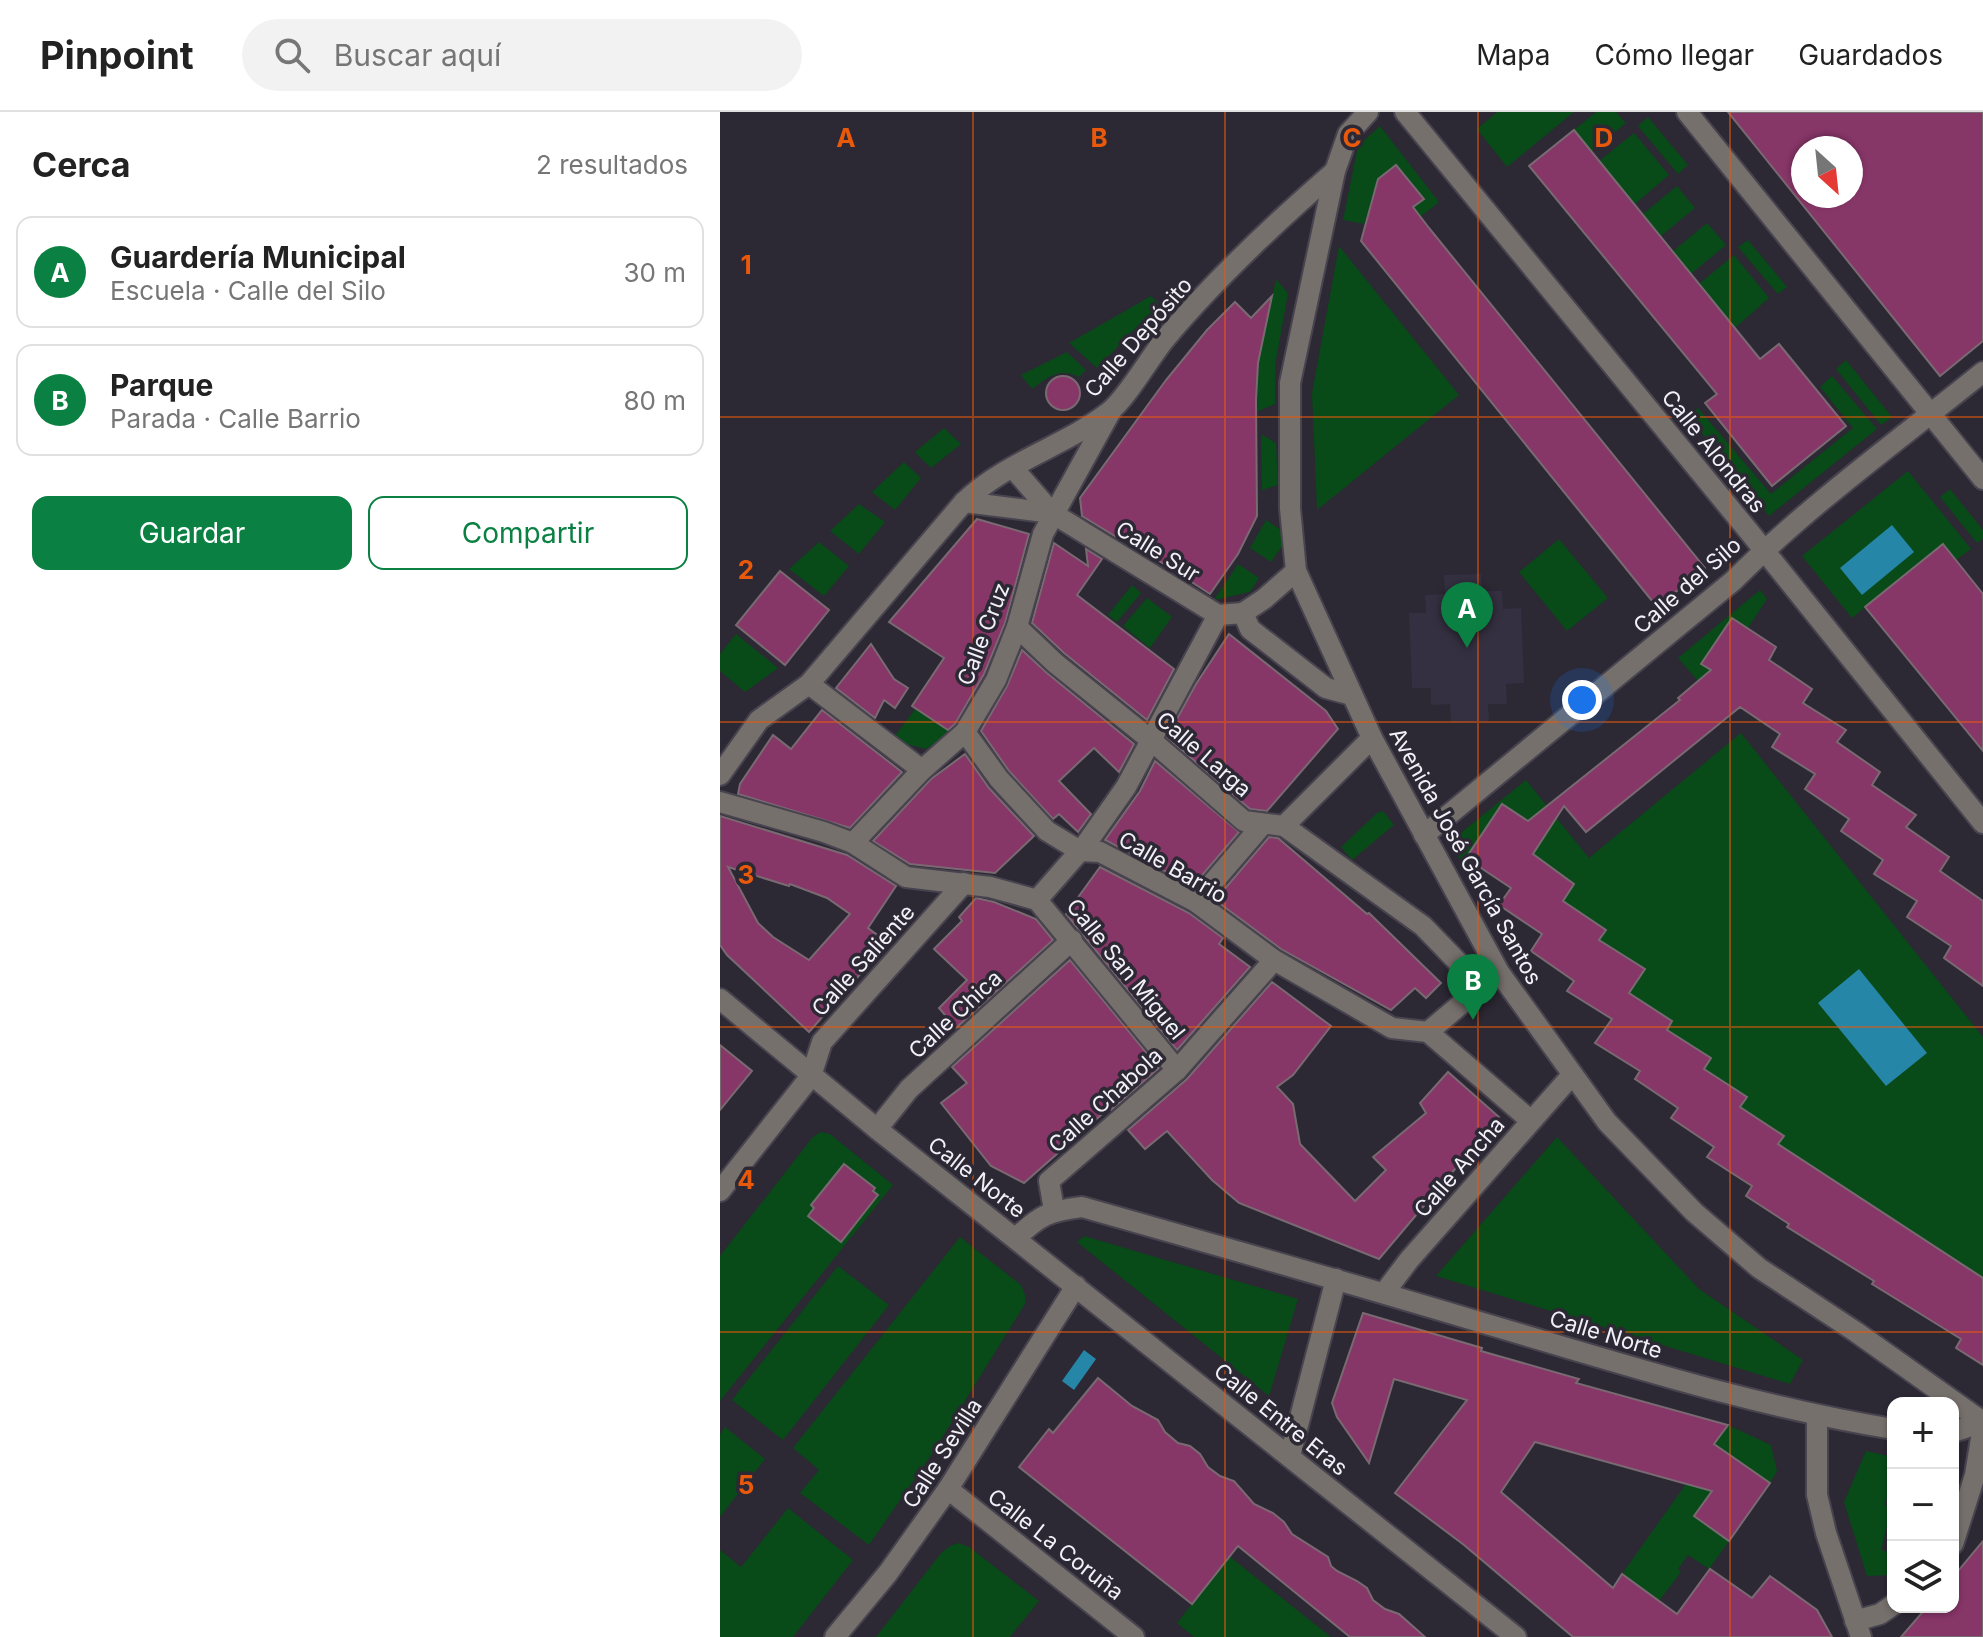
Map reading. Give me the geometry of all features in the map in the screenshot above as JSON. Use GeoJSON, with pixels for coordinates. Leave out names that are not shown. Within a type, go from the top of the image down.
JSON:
{"type":"FeatureCollection","features":[{"type":"Feature","properties":{"kind":"street","name":"Calle Depósito"},"geometry":{"type":"LineString","coordinates":[[720,775],[759,720],[809,684],[973,493],[1111,410],[1176,327],[1272,225],[1335,171],[1348,134],[1368,112]]}},
{"type":"Feature","properties":{"kind":"street","name":"Calle Alondras"},"geometry":{"type":"LineString","coordinates":[[1405,112],[1983,823]]}},
{"type":"Feature","properties":{"kind":"street"},"geometry":{"type":"LineString","coordinates":[[1687,112],[1983,479]]}},
{"type":"Feature","properties":{"kind":"street","name":"Avenida José García Santos"},"geometry":{"type":"LineString","coordinates":[[1335,171],[1290,383],[1290,508],[1296,571],[1372,738],[1499,972],[1607,1122],[1694,1212],[1748,1259],[1983,1423]]}},
{"type":"Feature","properties":{"kind":"street","name":"Calle del Silo"},"geometry":{"type":"LineString","coordinates":[[1424,835],[1733,581],[1764,550],[1983,372]]}},
{"type":"Feature","properties":{"kind":"street","name":"Calle Cruz"},"geometry":{"type":"LineString","coordinates":[[853,843],[922,770],[965,732],[996,680],[1017,627],[1043,534],[1111,410]]}},
{"type":"Feature","properties":{"kind":"street","name":"Calle Sur"},"geometry":{"type":"LineString","coordinates":[[1013,468],[1052,513],[1218,615]]}},
{"type":"Feature","properties":{"kind":"street","name":"Calle Sur"},"geometry":{"type":"LineString","coordinates":[[964,502],[1052,513]]}},
{"type":"Feature","properties":{"kind":"street"},"geometry":{"type":"LineString","coordinates":[[1037,900],[1080,851],[1126,787],[1218,615],[1243,613],[1296,571]]}},
{"type":"Feature","properties":{"kind":"street"},"geometry":{"type":"LineString","coordinates":[[1243,613],[1250,629],[1326,688],[1352,695]]}},
{"type":"Feature","properties":{"kind":"street","name":"Calle Larga"},"geometry":{"type":"LineString","coordinates":[[1017,627],[1055,663],[1244,821],[1274,825],[1423,926],[1482,987]]}},
{"type":"Feature","properties":{"kind":"street"},"geometry":{"type":"LineString","coordinates":[[809,684],[922,770]]}},
{"type":"Feature","properties":{"kind":"street","name":"Calle Barrio"},"geometry":{"type":"LineString","coordinates":[[965,732],[999,779],[1047,831],[1080,851],[1100,852],[1196,902],[1274,960],[1392,1028],[1428,1032]]}},
{"type":"Feature","properties":{"kind":"street"},"geometry":{"type":"LineString","coordinates":[[1196,902],[1274,825],[1372,738]]}},
{"type":"Feature","properties":{"kind":"street","name":"Calle San Miguel"},"geometry":{"type":"LineString","coordinates":[[720,802],[853,843],[906,877],[964,883],[1037,900],[1177,1070]]}},
{"type":"Feature","properties":{"kind":"street","name":"Calle Saliente"},"geometry":{"type":"LineString","coordinates":[[720,1191],[811,1076],[822,1042],[964,883]]}},
{"type":"Feature","properties":{"kind":"street","name":"Calle Chica"},"geometry":{"type":"LineString","coordinates":[[877,1129],[909,1089],[1072,940]]}},
{"type":"Feature","properties":{"kind":"street","name":"Calle Chabola"},"geometry":{"type":"LineString","coordinates":[[1054,1210],[1049,1181],[1177,1070],[1274,960]]}},
{"type":"Feature","properties":{"kind":"street"},"geometry":{"type":"LineString","coordinates":[[1499,972],[1428,1032],[1530,1120]]}},
{"type":"Feature","properties":{"kind":"street","name":"Calle Norte"},"geometry":{"type":"LineString","coordinates":[[720,999],[811,1076],[1016,1238],[1032,1222],[1054,1210],[1082,1207],[1712,1391],[1817,1416],[1887,1428]]}},
{"type":"Feature","properties":{"kind":"street","name":"Calle Ancha"},"geometry":{"type":"LineString","coordinates":[[1384,1293],[1409,1260],[1572,1075]]}},
{"type":"Feature","properties":{"kind":"street","name":"Calle Entre Eras"},"geometry":{"type":"LineString","coordinates":[[1016,1238],[1516,1637]]}},
{"type":"Feature","properties":{"kind":"street"},"geometry":{"type":"LineString","coordinates":[[1290,1456],[1336,1279]]}},
{"type":"Feature","properties":{"kind":"street","name":"Calle Sevilla"},"geometry":{"type":"LineString","coordinates":[[835,1637],[888,1573],[948,1489],[1076,1286]]}},
{"type":"Feature","properties":{"kind":"street"},"geometry":{"type":"LineString","coordinates":[[1817,1416],[1817,1495],[1826,1533],[1858,1629],[1887,1609]]}},
{"type":"Feature","properties":{"kind":"street"},"geometry":{"type":"LineString","coordinates":[[1954,1541],[1975,1475],[1983,1423],[1959,1430]]}},
{"type":"Feature","properties":{"kind":"street","name":"Calle La Coruña"},"geometry":{"type":"LineString","coordinates":[[948,1489],[1134,1637]]}},
{"type":"Feature","properties":{"kind":"shaded area"},"geometry":{"type":"Polygon","coordinates":[[[1481,574],[1482,591],[1502,591],[1503,609],[1521,608],[1524,683],[1506,684],[1507,704],[1488,704],[1489,721],[1451,723],[1450,704],[1431,705],[1431,688],[1412,688],[1409,613],[1426,613],[1425,595],[1445,594],[1444,575],[1481,574]]]}},
{"type":"Feature","properties":{"kind":"green space"},"geometry":{"type":"Polygon","coordinates":[[[1497,112],[1574,112],[1507,167],[1477,129],[1497,112]]]}},
{"type":"Feature","properties":{"kind":"green space"},"geometry":{"type":"Polygon","coordinates":[[[1596,112],[1616,112],[1626,123],[1592,151],[1574,130],[1596,112]]]}},
{"type":"Feature","properties":{"kind":"green space"},"geometry":{"type":"Polygon","coordinates":[[[1648,117],[1688,165],[1678,174],[1638,126],[1648,117]]]}},
{"type":"Feature","properties":{"kind":"green space"},"geometry":{"type":"Polygon","coordinates":[[[1380,126],[1439,202],[1420,217],[1413,207],[1424,199],[1396,165],[1378,179],[1364,224],[1343,220],[1358,146],[1380,126]]]}},
{"type":"Feature","properties":{"kind":"green space"},"geometry":{"type":"Polygon","coordinates":[[[1634,133],[1669,175],[1635,204],[1599,161],[1634,133]]]}},
{"type":"Feature","properties":{"kind":"green space"},"geometry":{"type":"Polygon","coordinates":[[[1677,186],[1695,208],[1661,236],[1643,214],[1677,186]]]}},
{"type":"Feature","properties":{"kind":"green space"},"geometry":{"type":"Polygon","coordinates":[[[1707,223],[1726,245],[1691,274],[1672,252],[1707,223]]]}},
{"type":"Feature","properties":{"kind":"green space"},"geometry":{"type":"Polygon","coordinates":[[[1748,240],[1787,287],[1778,294],[1738,247],[1748,240]]]}},
{"type":"Feature","properties":{"kind":"green space"},"geometry":{"type":"Polygon","coordinates":[[[1339,246],[1459,395],[1317,510],[1312,393],[1339,246]]]}},
{"type":"Feature","properties":{"kind":"green space"},"geometry":{"type":"Polygon","coordinates":[[[1734,255],[1769,298],[1735,328],[1699,284],[1734,255]]]}},
{"type":"Feature","properties":{"kind":"green space"},"geometry":{"type":"Polygon","coordinates":[[[1276,279],[1288,293],[1275,366],[1275,404],[1256,412],[1259,359],[1276,279]]]}},
{"type":"Feature","properties":{"kind":"green space"},"geometry":{"type":"Polygon","coordinates":[[[1151,296],[1159,304],[1097,368],[1069,343],[1151,296]]]}},
{"type":"Feature","properties":{"kind":"green space"},"geometry":{"type":"Polygon","coordinates":[[[1067,352],[1086,370],[1079,377],[1060,373],[1032,389],[1021,375],[1067,352]]]}},
{"type":"Feature","properties":{"kind":"green space"},"geometry":{"type":"Polygon","coordinates":[[[1846,360],[1892,417],[1881,425],[1836,369],[1846,360]]]}},
{"type":"Feature","properties":{"kind":"green space"},"geometry":{"type":"Polygon","coordinates":[[[1832,376],[1877,429],[1769,516],[1688,416],[1698,408],[1771,494],[1853,428],[1820,387],[1832,376]]]}},
{"type":"Feature","properties":{"kind":"green space"},"geometry":{"type":"Polygon","coordinates":[[[944,428],[961,444],[931,468],[915,452],[944,428]]]}},
{"type":"Feature","properties":{"kind":"green space"},"geometry":{"type":"Polygon","coordinates":[[[1261,434],[1276,443],[1278,485],[1262,490],[1261,434]]]}},
{"type":"Feature","properties":{"kind":"green space"},"geometry":{"type":"Polygon","coordinates":[[[904,462],[921,478],[895,510],[872,492],[904,462]]]}},
{"type":"Feature","properties":{"kind":"green space"},"geometry":{"type":"Polygon","coordinates":[[[1908,471],[1971,549],[1956,560],[1942,544],[1852,618],[1802,556],[1908,471]]]}},
{"type":"Feature","properties":{"kind":"green space"},"geometry":{"type":"Polygon","coordinates":[[[1950,489],[1983,530],[1983,539],[1977,543],[1940,497],[1950,489]]]}},
{"type":"Feature","properties":{"kind":"green space"},"geometry":{"type":"Polygon","coordinates":[[[859,504],[885,522],[859,554],[830,531],[859,504]]]}},
{"type":"Feature","properties":{"kind":"green space"},"geometry":{"type":"Polygon","coordinates":[[[1266,520],[1281,530],[1283,545],[1271,562],[1250,548],[1266,520]]]}},
{"type":"Feature","properties":{"kind":"green space"},"geometry":{"type":"Polygon","coordinates":[[[1559,539],[1608,598],[1567,631],[1519,572],[1559,539]]]}},
{"type":"Feature","properties":{"kind":"green space"},"geometry":{"type":"Polygon","coordinates":[[[819,542],[849,566],[824,596],[789,569],[819,542]]]}},
{"type":"Feature","properties":{"kind":"green space"},"geometry":{"type":"Polygon","coordinates":[[[1238,564],[1259,578],[1250,592],[1214,600],[1238,564]]]}},
{"type":"Feature","properties":{"kind":"green space"},"geometry":{"type":"Polygon","coordinates":[[[1132,585],[1141,593],[1117,622],[1108,615],[1132,585]]]}},
{"type":"Feature","properties":{"kind":"green space"},"geometry":{"type":"Polygon","coordinates":[[[1760,590],[1767,599],[1748,628],[1732,618],[1702,664],[1723,678],[1699,682],[1678,658],[1760,590]]]}},
{"type":"Feature","properties":{"kind":"green space"},"geometry":{"type":"Polygon","coordinates":[[[1147,598],[1172,617],[1150,648],[1123,626],[1147,598]]]}},
{"type":"Feature","properties":{"kind":"green space"},"geometry":{"type":"Polygon","coordinates":[[[736,634],[778,668],[745,692],[720,671],[720,654],[736,634]]]}},
{"type":"Feature","properties":{"kind":"green space"},"geometry":{"type":"Polygon","coordinates":[[[916,708],[948,730],[943,738],[926,749],[902,743],[895,736],[916,708]]]}},
{"type":"Feature","properties":{"kind":"green space"},"geometry":{"type":"Polygon","coordinates":[[[1741,733],[1983,1037],[1983,1278],[1778,1145],[1784,1135],[1740,1107],[1747,1097],[1704,1069],[1710,1059],[1667,1031],[1672,1021],[1629,993],[1644,970],[1599,940],[1606,929],[1563,901],[1574,884],[1533,854],[1546,833],[1501,805],[1466,858],[1474,864],[1466,874],[1451,841],[1526,780],[1589,858],[1741,733]]]}},
{"type":"Feature","properties":{"kind":"green space"},"geometry":{"type":"Polygon","coordinates":[[[1383,811],[1394,825],[1352,860],[1341,847],[1383,811]]]}},
{"type":"Feature","properties":{"kind":"green space"},"geometry":{"type":"Polygon","coordinates":[[[820,1132],[830,1134],[893,1185],[720,1401],[720,1256],[812,1138],[820,1132]]]}},
{"type":"Feature","properties":{"kind":"green space"},"geometry":{"type":"Polygon","coordinates":[[[1557,1137],[1699,1289],[1803,1360],[1790,1384],[1436,1276],[1557,1137]]]}},
{"type":"Feature","properties":{"kind":"green space"},"geometry":{"type":"Polygon","coordinates":[[[1084,1236],[1298,1299],[1269,1396],[1077,1242],[1084,1236]]]}},
{"type":"Feature","properties":{"kind":"green space"},"geometry":{"type":"Polygon","coordinates":[[[960,1237],[1021,1285],[1025,1304],[932,1454],[869,1545],[800,1493],[819,1470],[793,1448],[960,1237]]]}},
{"type":"Feature","properties":{"kind":"green space"},"geometry":{"type":"Polygon","coordinates":[[[838,1266],[889,1305],[783,1440],[732,1400],[838,1266]]]}},
{"type":"Feature","properties":{"kind":"green space"},"geometry":{"type":"Polygon","coordinates":[[[1728,1425],[1771,1445],[1777,1471],[1770,1483],[1734,1458],[1695,1515],[1729,1541],[1709,1569],[1688,1555],[1678,1569],[1681,1572],[1659,1601],[1622,1574],[1728,1425]]]}},
{"type":"Feature","properties":{"kind":"green space"},"geometry":{"type":"Polygon","coordinates":[[[725,1427],[765,1459],[720,1517],[720,1434],[725,1427]]]}},
{"type":"Feature","properties":{"kind":"green space"},"geometry":{"type":"Polygon","coordinates":[[[1866,1451],[1887,1456],[1887,1527],[1881,1550],[1887,1552],[1887,1575],[1867,1576],[1844,1502],[1866,1451]]]}},
{"type":"Feature","properties":{"kind":"green space"},"geometry":{"type":"Polygon","coordinates":[[[788,1508],[853,1560],[793,1637],[720,1637],[720,1550],[741,1567],[788,1508]]]}},
{"type":"Feature","properties":{"kind":"green space"},"geometry":{"type":"Polygon","coordinates":[[[959,1543],[969,1547],[1039,1601],[1010,1637],[876,1637],[942,1552],[959,1543]]]}},
{"type":"Feature","properties":{"kind":"green space"},"geometry":{"type":"Polygon","coordinates":[[[1229,1556],[1331,1637],[1194,1637],[1177,1623],[1229,1556]]]}},
{"type":"Feature","properties":{"kind":"water"},"geometry":{"type":"Polygon","coordinates":[[[1892,525],[1914,552],[1862,595],[1840,568],[1892,525]]]}},
{"type":"Feature","properties":{"kind":"water"},"geometry":{"type":"Polygon","coordinates":[[[1859,969],[1927,1053],[1886,1086],[1818,1003],[1859,969]]]}},
{"type":"Feature","properties":{"kind":"water"},"geometry":{"type":"Polygon","coordinates":[[[1084,1350],[1096,1359],[1074,1390],[1062,1381],[1084,1350]]]}},
{"type":"Feature","properties":{"kind":"building"},"geometry":{"type":"Polygon","coordinates":[[[1728,112],[1983,112],[1983,341],[1940,376],[1805,208],[1863,208],[1863,136],[1791,136],[1791,190],[1728,112]]]}},
{"type":"Feature","properties":{"kind":"building"},"geometry":{"type":"Polygon","coordinates":[[[1574,130],[1760,359],[1779,344],[1846,426],[1772,486],[1705,403],[1717,394],[1529,166],[1574,130]]]}},
{"type":"Feature","properties":{"kind":"building"},"geometry":{"type":"Polygon","coordinates":[[[1396,165],[1424,199],[1413,207],[1429,228],[1705,568],[1657,607],[1361,241],[1378,179],[1396,165]]]}},
{"type":"Feature","properties":{"kind":"building"},"geometry":{"type":"Polygon","coordinates":[[[1272,296],[1258,363],[1257,516],[1238,554],[1210,594],[1119,535],[1118,538],[1082,516],[1080,498],[1166,380],[1207,330],[1235,302],[1251,318],[1272,296]]]}},
{"type":"Feature","properties":{"kind":"building"},"geometry":{"type":"Polygon","coordinates":[[[1063,376],[1075,381],[1080,393],[1075,405],[1063,410],[1051,405],[1046,393],[1051,381],[1063,376]]]}},
{"type":"Feature","properties":{"kind":"building"},"geometry":{"type":"Polygon","coordinates":[[[977,519],[1029,534],[1005,623],[984,674],[955,724],[948,730],[912,706],[944,658],[889,622],[977,519]]]}},
{"type":"Feature","properties":{"kind":"building"},"geometry":{"type":"Polygon","coordinates":[[[1054,543],[1088,566],[1086,549],[1102,559],[1077,595],[1174,669],[1147,720],[1032,623],[1054,543]]]}},
{"type":"Feature","properties":{"kind":"building"},"geometry":{"type":"Polygon","coordinates":[[[1943,544],[1983,594],[1983,751],[1865,607],[1943,544]]]}},
{"type":"Feature","properties":{"kind":"building"},"geometry":{"type":"Polygon","coordinates":[[[780,571],[829,610],[785,665],[736,625],[780,571]]]}},
{"type":"Feature","properties":{"kind":"building"},"geometry":{"type":"Polygon","coordinates":[[[1732,618],[1776,647],[1769,660],[1812,689],[1803,703],[1846,730],[1837,742],[1880,772],[1872,785],[1916,815],[1906,827],[1949,857],[1940,871],[1983,901],[1983,986],[1944,958],[1951,946],[1907,917],[1917,901],[1874,874],[1883,860],[1841,831],[1849,819],[1805,789],[1815,774],[1772,747],[1780,734],[1740,707],[1586,832],[1564,806],[1533,854],[1574,884],[1563,901],[1606,930],[1599,940],[1645,969],[1629,993],[1672,1021],[1667,1030],[1711,1058],[1704,1069],[1747,1097],[1740,1107],[1784,1136],[1778,1144],[1983,1278],[1983,1365],[1956,1348],[1961,1339],[1872,1284],[1874,1281],[1787,1227],[1789,1224],[1746,1196],[1752,1186],[1707,1157],[1714,1147],[1671,1118],[1678,1108],[1635,1079],[1640,1071],[1595,1043],[1612,1019],[1567,991],[1574,981],[1531,951],[1542,934],[1499,905],[1511,888],[1466,858],[1502,804],[1528,821],[1680,700],[1678,698],[1711,670],[1701,664],[1732,618]]]}},
{"type":"Feature","properties":{"kind":"building"},"geometry":{"type":"Polygon","coordinates":[[[1229,634],[1326,711],[1338,729],[1267,811],[1250,809],[1167,737],[1196,684],[1229,634]]]}},
{"type":"Feature","properties":{"kind":"building"},"geometry":{"type":"Polygon","coordinates":[[[871,644],[894,679],[908,688],[895,708],[884,700],[875,718],[836,688],[871,644]]]}},
{"type":"Feature","properties":{"kind":"building"},"geometry":{"type":"Polygon","coordinates":[[[1022,650],[1134,744],[1119,772],[1094,748],[1059,781],[1091,814],[1078,832],[1059,814],[1053,819],[1009,771],[981,731],[1007,686],[1022,650]]]}},
{"type":"Feature","properties":{"kind":"building"},"geometry":{"type":"Polygon","coordinates":[[[822,710],[902,772],[850,828],[738,794],[740,784],[773,735],[791,749],[822,710]]]}},
{"type":"Feature","properties":{"kind":"building"},"geometry":{"type":"Polygon","coordinates":[[[965,754],[989,788],[1034,836],[995,873],[910,864],[873,841],[931,779],[965,754]]]}},
{"type":"Feature","properties":{"kind":"building"},"geometry":{"type":"Polygon","coordinates":[[[1155,761],[1239,832],[1193,886],[1105,840],[1140,791],[1155,761]]]}},
{"type":"Feature","properties":{"kind":"building"},"geometry":{"type":"Polygon","coordinates":[[[720,816],[847,855],[896,886],[868,928],[888,943],[809,1032],[720,945],[720,816]],[[728,867],[758,923],[773,937],[809,960],[850,914],[827,898],[728,867]]]}},
{"type":"Feature","properties":{"kind":"building"},"geometry":{"type":"Polygon","coordinates":[[[1269,837],[1278,838],[1369,913],[1441,983],[1426,998],[1415,988],[1391,1010],[1281,949],[1215,900],[1269,837]]]}},
{"type":"Feature","properties":{"kind":"building"},"geometry":{"type":"Polygon","coordinates":[[[1100,867],[1189,913],[1223,938],[1219,944],[1250,967],[1177,1050],[1066,914],[1100,867]]]}},
{"type":"Feature","properties":{"kind":"building"},"geometry":{"type":"Polygon","coordinates":[[[976,898],[1036,919],[1053,940],[956,1028],[939,1008],[967,980],[934,949],[962,921],[959,917],[976,898]]]}},
{"type":"Feature","properties":{"kind":"building"},"geometry":{"type":"Polygon","coordinates":[[[1070,960],[1159,1068],[1024,1183],[991,1166],[941,1103],[967,1083],[952,1067],[1070,960]]]}},
{"type":"Feature","properties":{"kind":"building"},"geometry":{"type":"Polygon","coordinates":[[[1272,982],[1331,1026],[1293,1075],[1277,1087],[1293,1104],[1300,1144],[1355,1201],[1386,1170],[1373,1157],[1426,1113],[1420,1103],[1448,1072],[1499,1117],[1379,1259],[1239,1203],[1212,1180],[1167,1131],[1145,1149],[1128,1130],[1187,1079],[1272,982]]]}},
{"type":"Feature","properties":{"kind":"building"},"geometry":{"type":"Polygon","coordinates":[[[720,1045],[752,1071],[720,1110],[720,1045]]]}},
{"type":"Feature","properties":{"kind":"building"},"geometry":{"type":"Polygon","coordinates":[[[844,1164],[875,1188],[873,1191],[878,1195],[841,1242],[808,1216],[814,1208],[811,1205],[844,1164]]]}},
{"type":"Feature","properties":{"kind":"building"},"geometry":{"type":"Polygon","coordinates":[[[1363,1313],[1579,1379],[1576,1383],[1728,1425],[1714,1444],[1770,1483],[1729,1541],[1694,1516],[1712,1491],[1535,1442],[1501,1492],[1613,1588],[1622,1574],[1677,1614],[1710,1569],[1752,1598],[1770,1576],[1817,1610],[1832,1637],[1573,1637],[1464,1545],[1395,1493],[1467,1400],[1394,1379],[1369,1463],[1337,1417],[1332,1403],[1363,1313]]]}},
{"type":"Feature","properties":{"kind":"building"},"geometry":{"type":"Polygon","coordinates":[[[1098,1378],[1132,1406],[1158,1420],[1165,1432],[1178,1443],[1190,1446],[1208,1467],[1234,1481],[1254,1504],[1273,1513],[1292,1534],[1328,1557],[1337,1571],[1367,1588],[1373,1600],[1399,1614],[1425,1637],[1350,1637],[1238,1546],[1192,1604],[1019,1467],[1049,1429],[1053,1433],[1098,1378]]]}},
{"type":"Feature","properties":{"kind":"building"},"geometry":{"type":"Polygon","coordinates":[[[1983,1541],[1983,1637],[1901,1637],[1922,1613],[1959,1613],[1959,1570],[1983,1541]]]}},
{"type":"Feature","properties":{"kind":"place","name":"Guardería Municipal"},"geometry":{"type":"Point","coordinates":[1467,648]}},
{"type":"Feature","properties":{"kind":"place","name":"Parque"},"geometry":{"type":"Point","coordinates":[1473,1020]}}]}
